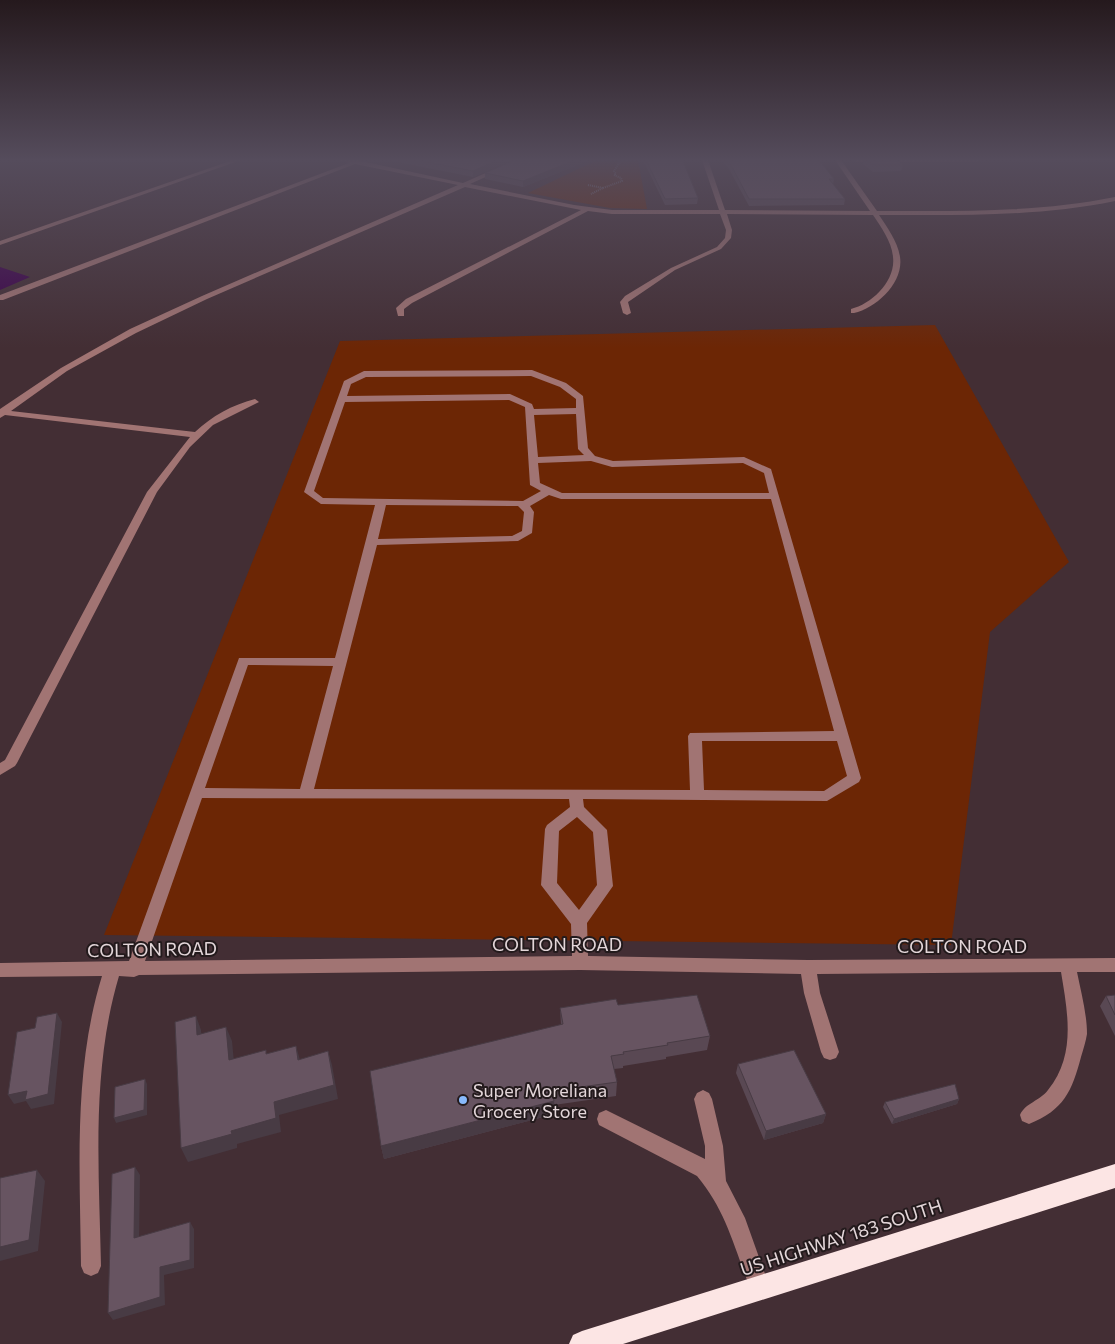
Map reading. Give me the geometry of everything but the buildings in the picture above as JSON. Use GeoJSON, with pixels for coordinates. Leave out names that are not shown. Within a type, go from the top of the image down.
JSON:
{"type":"FeatureCollection","features":[{"type":"Feature","properties":{"kind":"highway","name":"US HIGHWAY 183 SOUTH"},"geometry":{"type":"LineString","coordinates":[[582,1344],[1115,1176]]}},
{"type":"Feature","properties":{"kind":"street"},"geometry":{"type":"LineString","coordinates":[[0,243],[58,223]]}},
{"type":"Feature","properties":{"kind":"street"},"geometry":{"type":"LineString","coordinates":[[0,298],[197,223]]}},
{"type":"Feature","properties":{"kind":"street"},"geometry":{"type":"LineString","coordinates":[[1,413],[90,354],[204,296],[375,223]]}},
{"type":"Feature","properties":{"kind":"street"},"geometry":{"type":"LineString","coordinates":[[402,314],[400,308],[409,300],[560,223]]}},
{"type":"Feature","properties":{"kind":"street"},"geometry":{"type":"LineString","coordinates":[[627,313],[624,302],[628,298],[667,272],[710,254],[725,244],[730,230],[727,223]]}},
{"type":"Feature","properties":{"kind":"street"},"geometry":{"type":"LineString","coordinates":[[854,311],[866,307],[877,299],[886,288],[895,267],[897,257],[879,223]]}},
{"type":"Feature","properties":{"kind":"street"},"geometry":{"type":"LineString","coordinates":[[372,542],[514,539],[527,533],[529,512],[524,505],[519,503],[321,501],[309,492],[347,383],[364,374],[532,373],[563,385],[580,398],[583,449],[592,458]]}},
{"type":"Feature","properties":{"kind":"street"},"geometry":{"type":"LineString","coordinates":[[341,399],[510,397],[529,406],[534,486],[562,496],[775,496]]}},
{"type":"Feature","properties":{"kind":"street"},"geometry":{"type":"LineString","coordinates":[[0,770],[10,763],[152,492],[187,445],[210,423],[235,409],[256,402]]}},
{"type":"Feature","properties":{"kind":"street"},"geometry":{"type":"LineString","coordinates":[[530,412],[581,411]]}},
{"type":"Feature","properties":{"kind":"street"},"geometry":{"type":"LineString","coordinates":[[1,413],[197,435]]}},
{"type":"Feature","properties":{"kind":"street"},"geometry":{"type":"LineString","coordinates":[[196,793],[306,794],[577,802],[697,795],[827,796],[854,778],[768,471],[744,460],[612,464],[592,458],[532,460]]}},
{"type":"Feature","properties":{"kind":"street"},"geometry":{"type":"LineString","coordinates":[[524,505],[548,491]]}},
{"type":"Feature","properties":{"kind":"street"},"geometry":{"type":"LineString","coordinates":[[306,794],[381,502]]}},
{"type":"Feature","properties":{"kind":"street"},"geometry":{"type":"LineString","coordinates":[[134,970],[243,661],[340,662]]}},
{"type":"Feature","properties":{"kind":"street"},"geometry":{"type":"LineString","coordinates":[[697,795],[695,736],[841,736]]}},
{"type":"Feature","properties":{"kind":"street"},"geometry":{"type":"LineString","coordinates":[[577,802],[600,830],[605,886],[579,922],[580,963]]}},
{"type":"Feature","properties":{"kind":"street"},"geometry":{"type":"LineString","coordinates":[[577,802],[552,829],[549,885],[579,922]]}},
{"type":"Feature","properties":{"kind":"street","name":"COLTON ROAD"},"geometry":{"type":"LineString","coordinates":[[0,970],[134,970],[580,963],[808,967],[1115,965]]}},
{"type":"Feature","properties":{"kind":"street"},"geometry":{"type":"LineString","coordinates":[[1028,1115],[1051,1101],[1065,1083],[1078,1036],[1076,1010],[1068,966]]}},
{"type":"Feature","properties":{"kind":"street"},"geometry":{"type":"LineString","coordinates":[[808,967],[812,993],[830,1052]]}},
{"type":"Feature","properties":{"kind":"street"},"geometry":{"type":"LineString","coordinates":[[91,1266],[89,1127],[93,1065],[101,1010],[112,970]]}},
{"type":"Feature","properties":{"kind":"street"},"geometry":{"type":"LineString","coordinates":[[703,1099],[714,1146],[716,1182]]}},
{"type":"Feature","properties":{"kind":"street"},"geometry":{"type":"LineString","coordinates":[[606,1119],[704,1169],[716,1182],[730,1203],[760,1288]]}},
{"type":"Feature","properties":{"kind":"shaded area"},"geometry":{"type":"Polygon","coordinates":[[[0,267],[30,277],[0,290],[0,267]]]}},
{"type":"Feature","properties":{"kind":"shaded area"},"geometry":{"type":"Polygon","coordinates":[[[935,325],[1069,562],[990,632],[951,945],[104,935],[340,341],[935,325]]]}},
{"type":"Feature","properties":{"kind":"place","name":"Super Moreliana Grocery Store"},"geometry":{"type":"Point","coordinates":[463,1100]}}]}
